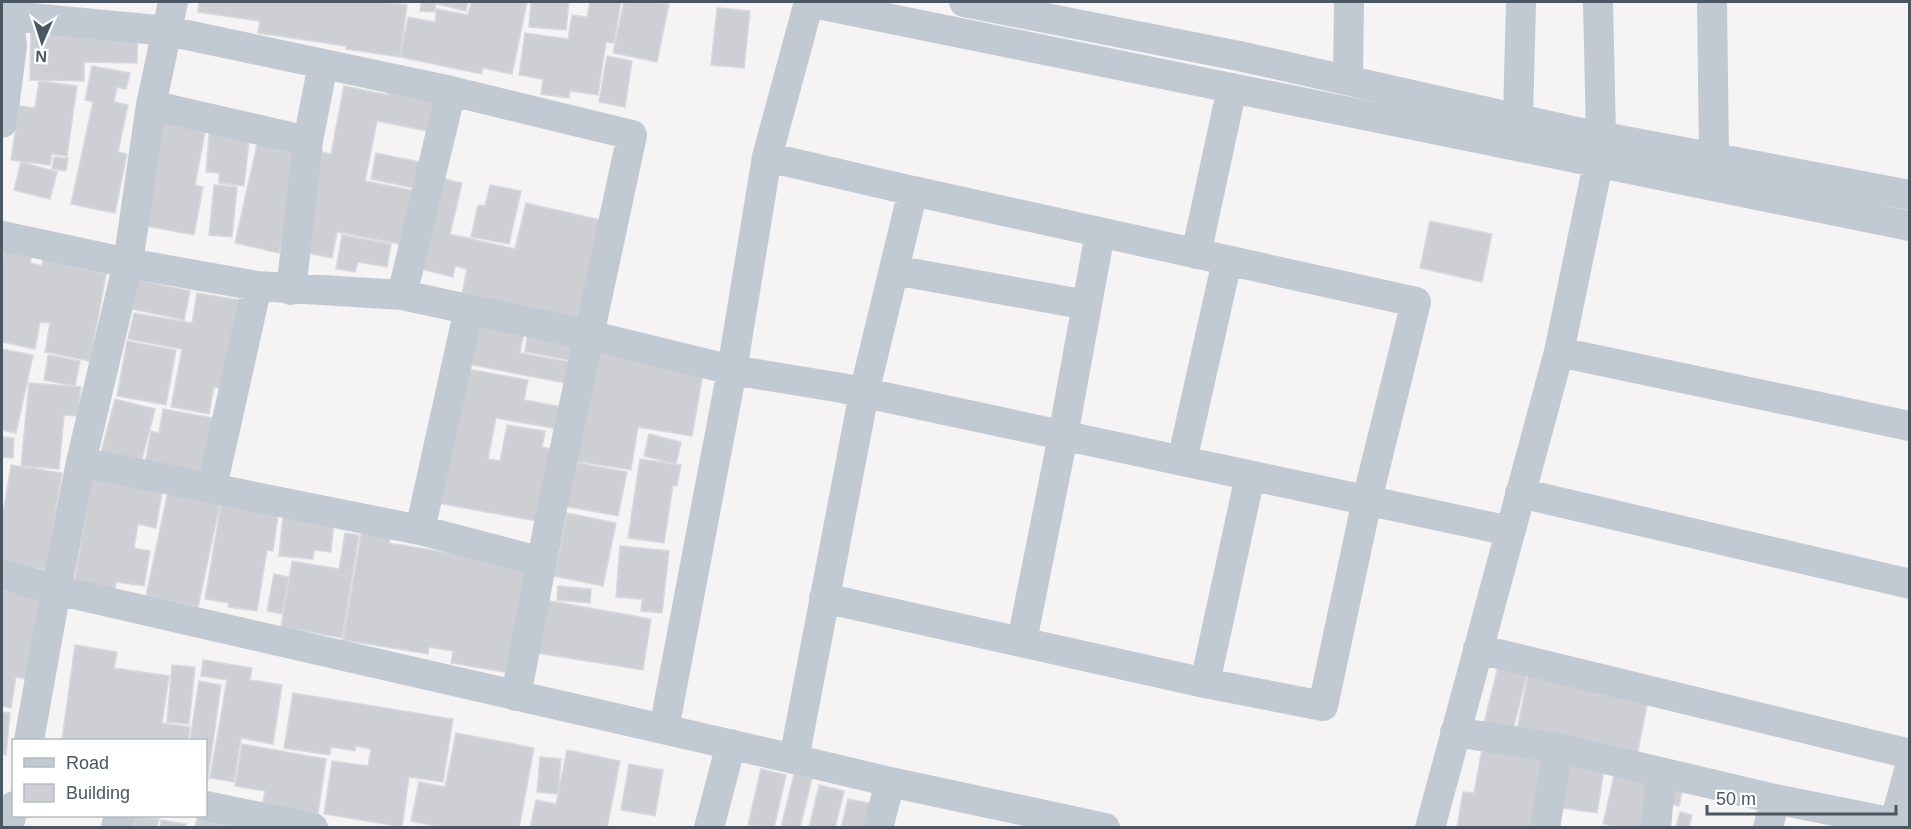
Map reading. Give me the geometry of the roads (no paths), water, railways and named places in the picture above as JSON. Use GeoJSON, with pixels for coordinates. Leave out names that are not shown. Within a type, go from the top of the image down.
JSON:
{"type":"FeatureCollection","features":[{"type":"Feature","properties":{"kind":"street"},"geometry":{"type":"LineString","coordinates":[[29,739],[81,462],[128,263],[151,105],[173,2]]}},
{"type":"Feature","properties":{"kind":"street"},"geometry":{"type":"LineString","coordinates":[[664,729],[732,370],[767,157],[809,2],[1232,88],[1599,150],[1910,226]]}},
{"type":"Feature","properties":{"kind":"street"},"geometry":{"type":"LineString","coordinates":[[964,2],[1002,5],[1518,118],[1572,131],[1599,150],[1714,157],[1910,195]]}},
{"type":"Feature","properties":{"kind":"street"},"geometry":{"type":"LineString","coordinates":[[1347,80],[1349,2]]}},
{"type":"Feature","properties":{"kind":"street"},"geometry":{"type":"LineString","coordinates":[[1518,118],[1521,2]]}},
{"type":"Feature","properties":{"kind":"street"},"geometry":{"type":"LineString","coordinates":[[1430,828],[1559,352],[1599,150],[1598,2]]}},
{"type":"Feature","properties":{"kind":"street"},"geometry":{"type":"LineString","coordinates":[[1712,2],[1714,157]]}},
{"type":"Feature","properties":{"kind":"street"},"geometry":{"type":"LineString","coordinates":[[2,123],[12,46],[8,9],[168,31],[451,91],[632,135],[588,335],[516,696]]}},
{"type":"Feature","properties":{"kind":"street"},"geometry":{"type":"LineString","coordinates":[[291,290],[308,141],[322,64]]}},
{"type":"Feature","properties":{"kind":"street"},"geometry":{"type":"LineString","coordinates":[[1196,254],[1232,88]]}},
{"type":"Feature","properties":{"kind":"street"},"geometry":{"type":"LineString","coordinates":[[402,295],[451,91]]}},
{"type":"Feature","properties":{"kind":"street"},"geometry":{"type":"LineString","coordinates":[[151,105],[308,141]]}},
{"type":"Feature","properties":{"kind":"street"},"geometry":{"type":"LineString","coordinates":[[767,157],[1416,302],[1367,500],[1323,706],[1205,683],[824,598]]}},
{"type":"Feature","properties":{"kind":"street"},"geometry":{"type":"LineString","coordinates":[[794,759],[864,393],[913,191]]}},
{"type":"Feature","properties":{"kind":"street"},"geometry":{"type":"LineString","coordinates":[[1022,641],[1100,233]]}},
{"type":"Feature","properties":{"kind":"street"},"geometry":{"type":"LineString","coordinates":[[2,236],[128,263],[256,286],[291,290],[402,295],[588,335],[732,370],[864,393],[1510,531]]}},
{"type":"Feature","properties":{"kind":"street"},"geometry":{"type":"LineString","coordinates":[[1182,461],[1227,261]]}},
{"type":"Feature","properties":{"kind":"street"},"geometry":{"type":"LineString","coordinates":[[894,270],[1087,305]]}},
{"type":"Feature","properties":{"kind":"street"},"geometry":{"type":"LineString","coordinates":[[212,487],[256,286]]}},
{"type":"Feature","properties":{"kind":"street"},"geometry":{"type":"LineString","coordinates":[[420,530],[469,309]]}},
{"type":"Feature","properties":{"kind":"street"},"geometry":{"type":"LineString","coordinates":[[1559,352],[1910,426]]}},
{"type":"Feature","properties":{"kind":"street"},"geometry":{"type":"LineString","coordinates":[[81,462],[420,530],[542,562]]}},
{"type":"Feature","properties":{"kind":"street"},"geometry":{"type":"LineString","coordinates":[[1205,683],[1250,476]]}},
{"type":"Feature","properties":{"kind":"street"},"geometry":{"type":"LineString","coordinates":[[1520,493],[1910,584]]}},
{"type":"Feature","properties":{"kind":"street"},"geometry":{"type":"LineString","coordinates":[[2,574],[56,590],[731,744],[890,783],[1105,828]]}},
{"type":"Feature","properties":{"kind":"street"},"geometry":{"type":"LineString","coordinates":[[1478,649],[1910,754]]}},
{"type":"Feature","properties":{"kind":"street"},"geometry":{"type":"LineString","coordinates":[[1455,732],[1558,748],[1893,825],[1910,767]]}},
{"type":"Feature","properties":{"kind":"street"},"geometry":{"type":"LineString","coordinates":[[709,828],[731,744]]}},
{"type":"Feature","properties":{"kind":"street"},"geometry":{"type":"LineString","coordinates":[[1545,828],[1558,748]]}},
{"type":"Feature","properties":{"kind":"street"},"geometry":{"type":"LineString","coordinates":[[1656,828],[1661,773]]}},
{"type":"Feature","properties":{"kind":"street"},"geometry":{"type":"LineString","coordinates":[[878,828],[890,783]]}},
{"type":"Feature","properties":{"kind":"street"},"geometry":{"type":"LineString","coordinates":[[1768,828],[1775,799]]}},
{"type":"Feature","properties":{"kind":"street"},"geometry":{"type":"LineString","coordinates":[[207,806],[313,828]]}}]}
